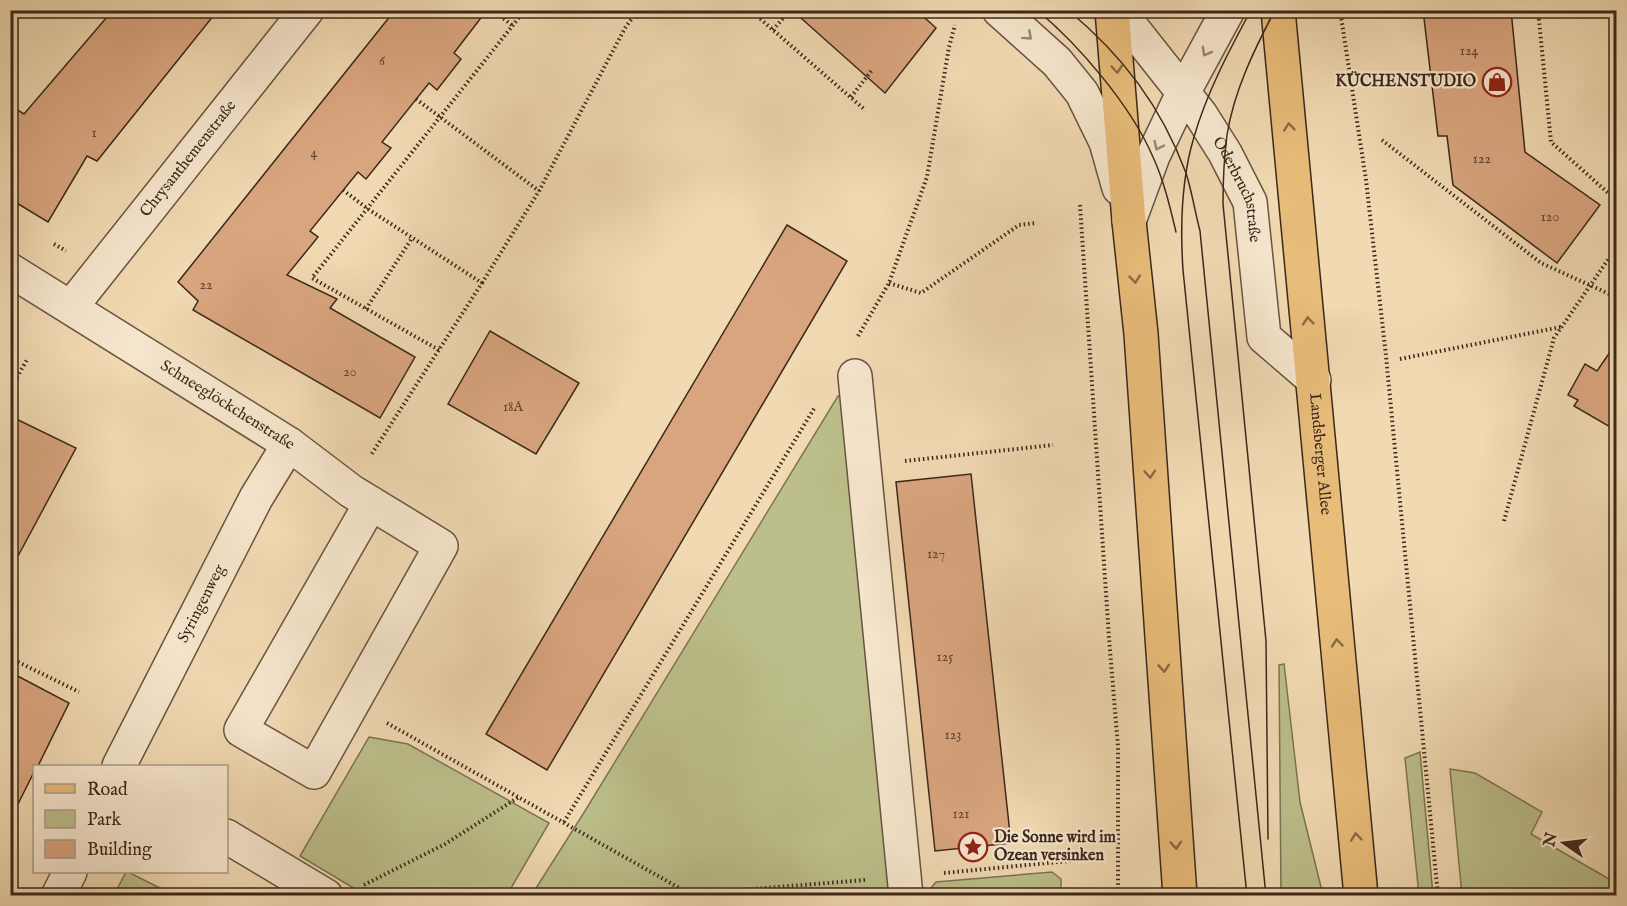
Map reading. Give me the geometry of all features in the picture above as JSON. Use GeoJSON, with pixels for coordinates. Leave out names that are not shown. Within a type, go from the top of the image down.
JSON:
{"type":"FeatureCollection","features":[{"type":"Feature","properties":{"kind":"main road"},"geometry":{"type":"LineString","coordinates":[[1112,10],[1129,221],[1142,345],[1180,896]]}},
{"type":"Feature","properties":{"kind":"main road","name":"Landsberger Allee"},"geometry":{"type":"LineString","coordinates":[[1278,10],[1362,896]]}},
{"type":"Feature","properties":{"kind":"street","name":"Chrysanthemenstraße"},"geometry":{"type":"LineString","coordinates":[[71,307],[307,10]]}},
{"type":"Feature","properties":{"kind":"street"},"geometry":{"type":"LineString","coordinates":[[999,10],[1058,62],[1082,93],[1106,142],[1129,221]]}},
{"type":"Feature","properties":{"kind":"street","name":"Oderbruchstraße"},"geometry":{"type":"LineString","coordinates":[[1118,10],[1201,115],[1225,153],[1250,202],[1264,337],[1314,380]]}},
{"type":"Feature","properties":{"kind":"street"},"geometry":{"type":"LineString","coordinates":[[1129,221],[1153,156],[1183,93],[1228,10]]}},
{"type":"Feature","properties":{"kind":"street","name":"Schneeglöckchenstraße"},"geometry":{"type":"LineString","coordinates":[[10,270],[290,444],[360,496],[441,546],[353,704]]}},
{"type":"Feature","properties":{"kind":"street"},"geometry":{"type":"LineString","coordinates":[[855,376],[905,886]]}},
{"type":"Feature","properties":{"kind":"street","name":"Syringenweg"},"geometry":{"type":"LineString","coordinates":[[120,765],[256,498],[290,444]]}},
{"type":"Feature","properties":{"kind":"street"},"geometry":{"type":"LineString","coordinates":[[353,704],[314,772],[241,730],[360,496]]}},
{"type":"Feature","properties":{"kind":"street"},"geometry":{"type":"LineString","coordinates":[[228,837],[326,896]]}},
{"type":"Feature","properties":{"kind":"street"},"geometry":{"type":"LineString","coordinates":[[58,896],[70,873]]}},
{"type":"Feature","properties":{"kind":"path"},"geometry":{"type":"LineString","coordinates":[[493,10],[513,26]]}},
{"type":"Feature","properties":{"kind":"path"},"geometry":{"type":"LineString","coordinates":[[439,350],[312,278],[525,10]]}},
{"type":"Feature","properties":{"kind":"path"},"geometry":{"type":"LineString","coordinates":[[360,496],[439,350],[539,191],[625,28],[638,10]]}},
{"type":"Feature","properties":{"kind":"path"},"geometry":{"type":"LineString","coordinates":[[750,10],[864,109]]}},
{"type":"Feature","properties":{"kind":"path"},"geometry":{"type":"LineString","coordinates":[[773,30],[790,10]]}},
{"type":"Feature","properties":{"kind":"path"},"geometry":{"type":"LineString","coordinates":[[1340,10],[1366,180],[1386,356],[1438,896]]}},
{"type":"Feature","properties":{"kind":"path"},"geometry":{"type":"LineString","coordinates":[[1538,10],[1551,142],[1617,200]]}},
{"type":"Feature","properties":{"kind":"path"},"geometry":{"type":"LineString","coordinates":[[856,339],[889,283],[927,177],[949,47],[955,25]]}},
{"type":"Feature","properties":{"kind":"path"},"geometry":{"type":"LineString","coordinates":[[851,97],[872,70]]}},
{"type":"Feature","properties":{"kind":"path"},"geometry":{"type":"LineString","coordinates":[[416,99],[539,191]]}},
{"type":"Feature","properties":{"kind":"path"},"geometry":{"type":"LineString","coordinates":[[1382,140],[1541,263],[1617,297]]}},
{"type":"Feature","properties":{"kind":"path"},"geometry":{"type":"LineString","coordinates":[[343,190],[368,209],[482,283]]}},
{"type":"Feature","properties":{"kind":"path"},"geometry":{"type":"LineString","coordinates":[[1079,195],[1118,747],[1118,896]]}},
{"type":"Feature","properties":{"kind":"path"},"geometry":{"type":"LineString","coordinates":[[889,283],[921,293],[1019,225],[1037,223]]}},
{"type":"Feature","properties":{"kind":"path"},"geometry":{"type":"LineString","coordinates":[[366,309],[412,238]]}},
{"type":"Feature","properties":{"kind":"path"},"geometry":{"type":"LineString","coordinates":[[1504,521],[1554,338],[1617,248]]}},
{"type":"Feature","properties":{"kind":"path"},"geometry":{"type":"LineString","coordinates":[[1400,359],[1562,327]]}},
{"type":"Feature","properties":{"kind":"path"},"geometry":{"type":"LineString","coordinates":[[10,389],[28,358]]}},
{"type":"Feature","properties":{"kind":"path"},"geometry":{"type":"LineString","coordinates":[[564,822],[821,398]]}},
{"type":"Feature","properties":{"kind":"path"},"geometry":{"type":"LineString","coordinates":[[10,658],[79,692]]}},
{"type":"Feature","properties":{"kind":"path"},"geometry":{"type":"LineString","coordinates":[[353,704],[690,894],[905,886],[1078,860]]}},
{"type":"Feature","properties":{"kind":"path"},"geometry":{"type":"LineString","coordinates":[[363,885],[445,844],[519,797]]}},
{"type":"Feature","properties":{"kind":"green space"},"geometry":{"type":"Polygon","coordinates":[[[838,396],[850,402],[895,895],[531,896],[585,811],[838,396]]]}},
{"type":"Feature","properties":{"kind":"green space"},"geometry":{"type":"Polygon","coordinates":[[[1284,664],[1300,802],[1323,895],[1281,895],[1279,665],[1284,664]]]}},
{"type":"Feature","properties":{"kind":"green space"},"geometry":{"type":"Polygon","coordinates":[[[369,737],[408,744],[549,823],[507,895],[365,895],[300,856],[369,737]]]}},
{"type":"Feature","properties":{"kind":"green space"},"geometry":{"type":"Polygon","coordinates":[[[1420,752],[1433,895],[1419,895],[1405,758],[1420,752]]]}},
{"type":"Feature","properties":{"kind":"green space"},"geometry":{"type":"Polygon","coordinates":[[[1450,769],[1475,773],[1542,812],[1531,834],[1616,883],[1616,895],[1462,895],[1450,769]]]}},
{"type":"Feature","properties":{"kind":"green space"},"geometry":{"type":"Polygon","coordinates":[[[1052,872],[1061,879],[1061,895],[925,895],[936,882],[1052,872]]]}},
{"type":"Feature","properties":{"kind":"green space"},"geometry":{"type":"Polygon","coordinates":[[[125,873],[130,873],[174,895],[114,895],[125,873]]]}},
{"type":"Feature","properties":{"kind":"building"},"geometry":{"type":"Polygon","coordinates":[[[113,10],[218,10],[97,161],[87,156],[48,222],[10,199],[10,105],[24,114],[113,10]]]}},
{"type":"Feature","properties":{"kind":"building"},"geometry":{"type":"Polygon","coordinates":[[[395,10],[487,10],[454,53],[461,59],[437,90],[429,83],[382,142],[391,148],[366,179],[358,172],[310,231],[318,237],[287,275],[337,299],[330,308],[415,357],[380,418],[193,310],[198,301],[178,282],[395,10]]]}},
{"type":"Feature","properties":{"kind":"building"},"geometry":{"type":"Polygon","coordinates":[[[792,10],[916,10],[936,28],[885,93],[792,10]]]}},
{"type":"Feature","properties":{"kind":"building"},"geometry":{"type":"Polygon","coordinates":[[[1423,10],[1511,10],[1525,152],[1600,205],[1557,263],[1453,185],[1447,136],[1438,136],[1423,10]]]}},
{"type":"Feature","properties":{"kind":"building"},"geometry":{"type":"Polygon","coordinates":[[[787,225],[847,261],[547,770],[486,734],[787,225]]]}},
{"type":"Feature","properties":{"kind":"building"},"geometry":{"type":"Polygon","coordinates":[[[490,331],[579,383],[536,454],[448,404],[490,331]]]}},
{"type":"Feature","properties":{"kind":"building"},"geometry":{"type":"Polygon","coordinates":[[[1617,342],[1617,431],[1574,406],[1578,400],[1568,395],[1585,364],[1597,371],[1617,342]]]}},
{"type":"Feature","properties":{"kind":"building"},"geometry":{"type":"Polygon","coordinates":[[[10,416],[76,448],[10,571],[10,416]]]}},
{"type":"Feature","properties":{"kind":"building"},"geometry":{"type":"Polygon","coordinates":[[[971,474],[1011,843],[935,851],[896,482],[971,474]]]}},
{"type":"Feature","properties":{"kind":"building"},"geometry":{"type":"Polygon","coordinates":[[[10,672],[69,703],[38,765],[33,765],[33,774],[10,820],[10,672]]]}},
{"type":"Feature","properties":{"kind":"tram line"},"geometry":{"type":"LineString","coordinates":[[1037,10],[1087,59],[1132,118],[1157,166],[1176,232]]}},
{"type":"Feature","properties":{"kind":"tram line"},"geometry":{"type":"LineString","coordinates":[[1068,10],[1088,27],[1123,64],[1152,104],[1165,126],[1186,173],[1200,231],[1266,896]]}},
{"type":"Feature","properties":{"kind":"tram line"},"geometry":{"type":"LineString","coordinates":[[1097,10],[1120,13],[1162,10]]}},
{"type":"Feature","properties":{"kind":"tram line"},"geometry":{"type":"LineString","coordinates":[[1247,896],[1183,270],[1182,203],[1186,170],[1199,120],[1227,56],[1251,10]]}},
{"type":"Feature","properties":{"kind":"tram line"},"geometry":{"type":"LineString","coordinates":[[1268,839],[1266,641],[1223,195],[1227,135],[1234,103],[1252,56],[1275,10]]}},
{"type":"Feature","properties":{"kind":"place","name":"KÜCHENSTUDIO"},"geometry":{"type":"Point","coordinates":[1497,82]}},
{"type":"Feature","properties":{"kind":"place","name":"Die Sonne wird im Ozean versinken"},"geometry":{"type":"Point","coordinates":[973,847]}}]}
